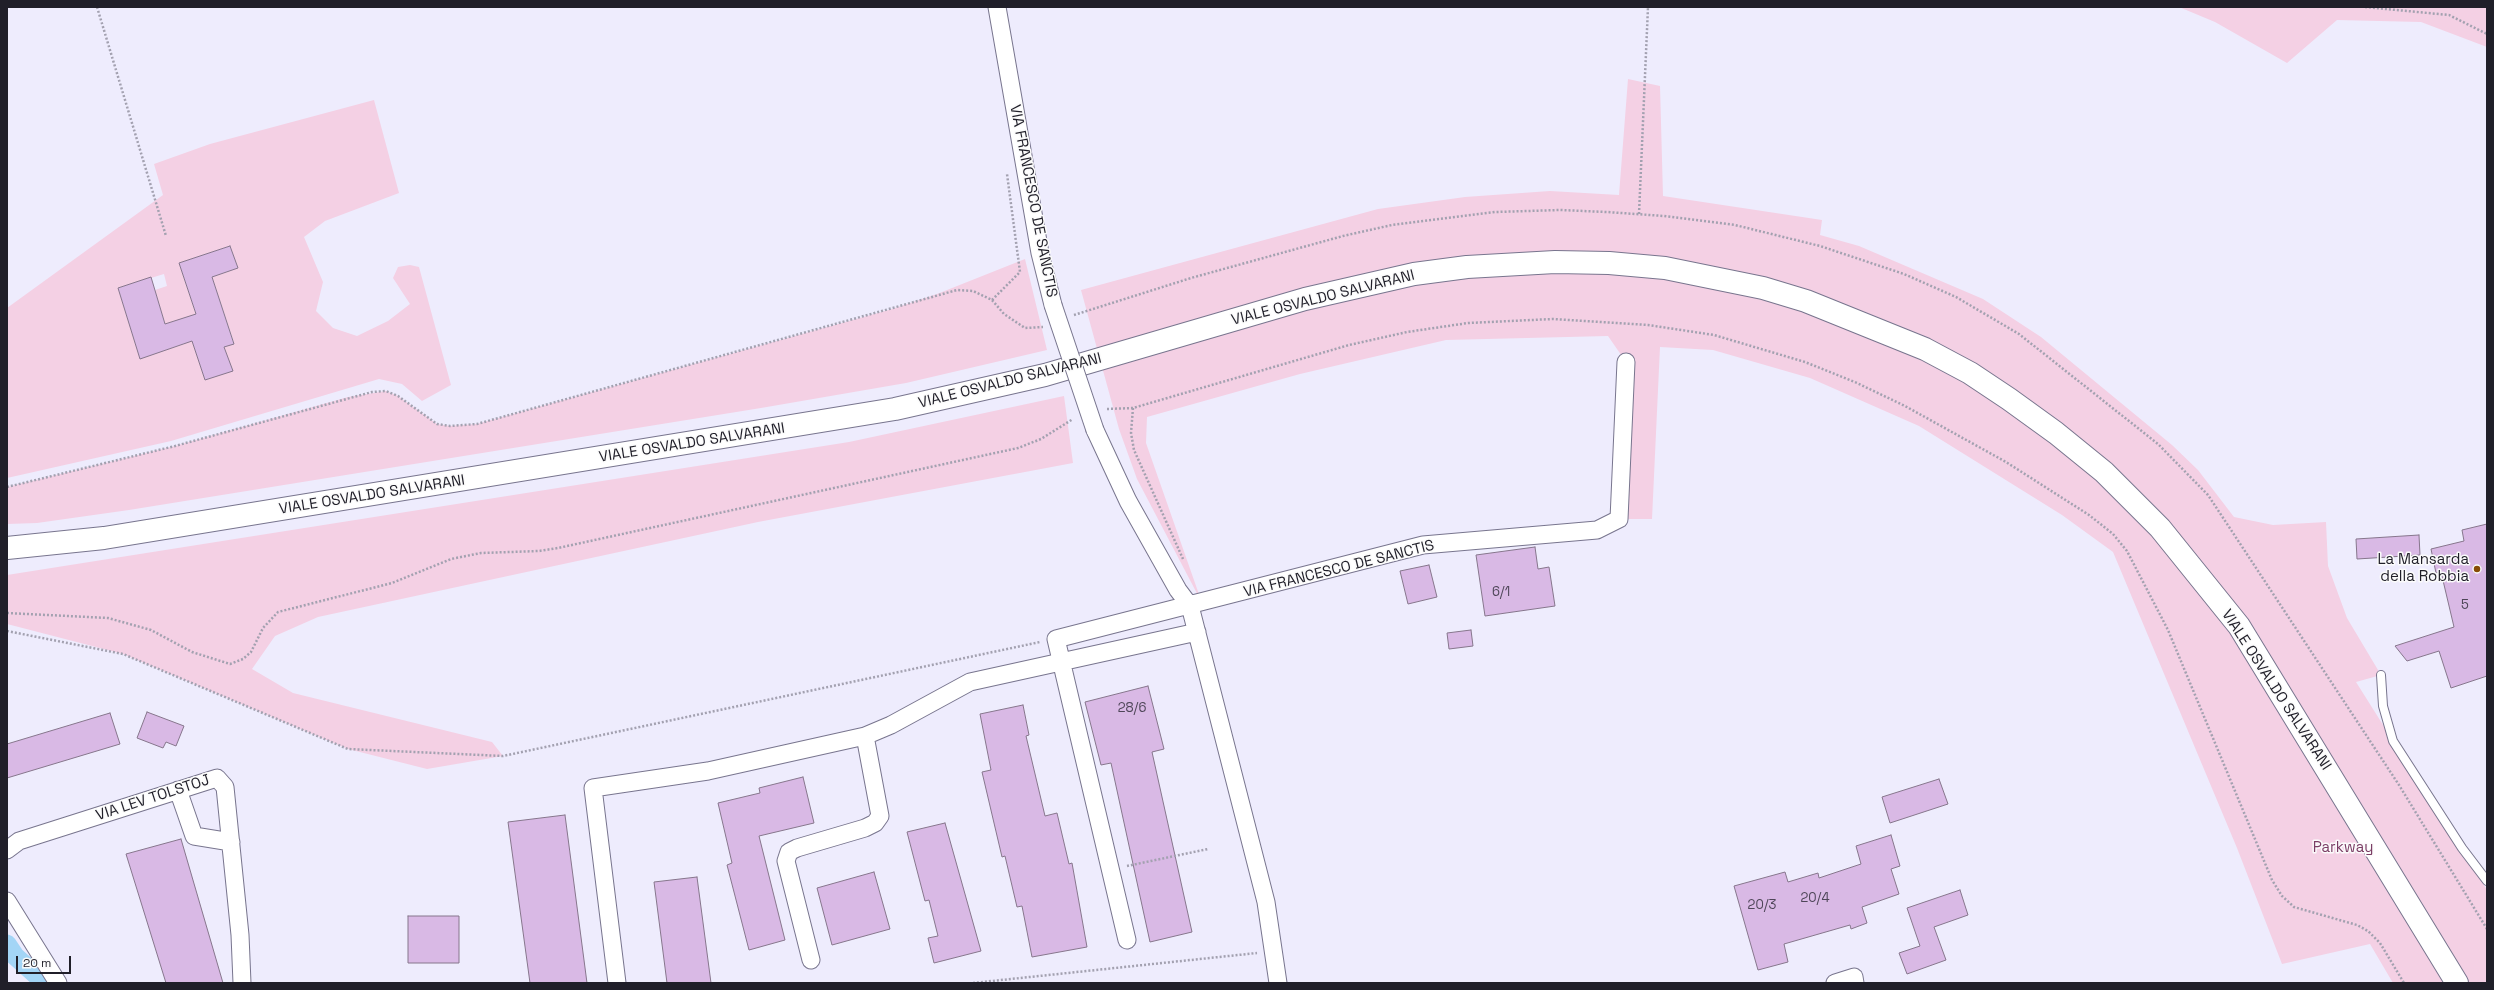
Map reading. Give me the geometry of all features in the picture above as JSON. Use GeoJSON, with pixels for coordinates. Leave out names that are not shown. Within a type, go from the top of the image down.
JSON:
{"type":"FeatureCollection","features":[{"type":"Feature","properties":{"kind":"main road","name":"VIALE OSVALDO SALVARANI"},"geometry":{"type":"LineString","coordinates":[[7,548],[112,537],[895,409],[1045,374],[1305,299],[1414,274],[1467,267],[1555,262],[1609,263],[1700,274],[1763,288],[1806,300],[1925,349],[1970,373],[2009,399],[2056,433],[2104,472],[2160,528],[2239,626],[2457,983]]}},
{"type":"Feature","properties":{"kind":"street","name":"VIA FRANCESCO DE SANCTIS"},"geometry":{"type":"LineString","coordinates":[[997,7],[1040,253],[1053,305],[1095,430],[1128,501],[1178,590],[1190,606],[1266,902],[1278,983]]}},
{"type":"Feature","properties":{"kind":"street","name":"VIA FRANCESCO DE SANCTIS"},"geometry":{"type":"LineString","coordinates":[[1190,606],[1424,545],[1596,530],[1619,519],[1626,362]]}},
{"type":"Feature","properties":{"kind":"street"},"geometry":{"type":"LineString","coordinates":[[1127,940],[1056,639],[1190,606]]}},
{"type":"Feature","properties":{"kind":"street"},"geometry":{"type":"LineString","coordinates":[[617,983],[593,788],[708,771],[865,736],[891,725],[970,682],[1062,663],[1196,632]]}},
{"type":"Feature","properties":{"kind":"street"},"geometry":{"type":"LineString","coordinates":[[811,960],[786,861],[789,852],[797,848],[865,828],[876,823],[880,816],[865,736]]}},
{"type":"Feature","properties":{"kind":"street","name":"VIA LEV TOLSTOJ"},"geometry":{"type":"LineString","coordinates":[[7,850],[19,841],[217,778],[225,787],[240,935],[242,983]]}},
{"type":"Feature","properties":{"kind":"street"},"geometry":{"type":"LineString","coordinates":[[178,790],[194,836],[231,842]]}},
{"type":"Feature","properties":{"kind":"street"},"geometry":{"type":"LineString","coordinates":[[7,901],[58,983]]}},
{"type":"Feature","properties":{"kind":"street"},"geometry":{"type":"LineString","coordinates":[[1834,983],[1854,977],[1855,983]]}},
{"type":"Feature","properties":{"kind":"lane"},"geometry":{"type":"LineString","coordinates":[[2381,675],[2383,706],[2393,741],[2462,848],[2487,881]]}},
{"type":"Feature","properties":{"kind":"path"},"geometry":{"type":"LineString","coordinates":[[97,7],[166,236]]}},
{"type":"Feature","properties":{"kind":"path"},"geometry":{"type":"LineString","coordinates":[[1639,214],[1648,7]]}},
{"type":"Feature","properties":{"kind":"path"},"geometry":{"type":"LineString","coordinates":[[2365,7],[2449,15],[2487,34]]}},
{"type":"Feature","properties":{"kind":"path"},"geometry":{"type":"LineString","coordinates":[[992,300],[1020,272],[1006,171]]}},
{"type":"Feature","properties":{"kind":"path"},"geometry":{"type":"LineString","coordinates":[[1070,317],[1191,278],[1392,225],[1495,212],[1560,210],[1639,214],[1735,226],[1820,246],[1904,274],[1956,297],[2019,334],[2158,444],[2208,494],[2399,785],[2487,929]]}},
{"type":"Feature","properties":{"kind":"path"},"geometry":{"type":"LineString","coordinates":[[7,487],[175,446],[372,392],[386,392],[398,396],[437,424],[450,426],[477,424],[937,294],[957,290],[973,291],[992,300],[1004,314],[1025,328],[1049,324]]}},
{"type":"Feature","properties":{"kind":"path"},"geometry":{"type":"LineString","coordinates":[[1103,410],[1133,408],[1342,347],[1407,332],[1468,323],[1552,319],[1648,324],[1714,335],[1806,362],[1857,383],[1905,406],[2006,462],[2089,515],[2113,534],[2127,551],[2168,630],[2272,880],[2282,896],[2294,907],[2358,924],[2368,931],[2380,943],[2404,983]]}},
{"type":"Feature","properties":{"kind":"path"},"geometry":{"type":"LineString","coordinates":[[1133,408],[1131,433],[1134,450],[1186,566]]}},
{"type":"Feature","properties":{"kind":"path"},"geometry":{"type":"LineString","coordinates":[[7,613],[108,618],[150,630],[192,652],[230,664],[243,659],[251,652],[263,628],[278,612],[380,586],[451,559],[469,554],[539,551],[565,546],[1018,448],[1041,439],[1074,418]]}},
{"type":"Feature","properties":{"kind":"path"},"geometry":{"type":"LineString","coordinates":[[7,631],[123,654],[348,749],[503,756],[1056,639]]}},
{"type":"Feature","properties":{"kind":"path"},"geometry":{"type":"LineString","coordinates":[[1110,870],[1208,849]]}},
{"type":"Feature","properties":{"kind":"path"},"geometry":{"type":"LineString","coordinates":[[973,983],[1273,951]]}},
{"type":"Feature","properties":{"kind":"green space"},"geometry":{"type":"Polygon","coordinates":[[[2179,7],[2487,7],[2487,47],[2421,22],[2337,20],[2287,63],[2215,22],[2179,7]]]}},
{"type":"Feature","properties":{"kind":"green space","name":"Parkway"},"geometry":{"type":"Polygon","coordinates":[[[1628,79],[1660,86],[1663,196],[1822,220],[1820,235],[1859,246],[1983,299],[2041,337],[2172,445],[2198,470],[2234,517],[2273,525],[2326,522],[2328,566],[2347,618],[2381,675],[2356,682],[2487,890],[2487,983],[2393,983],[2370,944],[2282,964],[2237,848],[2113,552],[2062,515],[1919,426],[1810,378],[1713,350],[1660,347],[1652,519],[1619,519],[1626,362],[1608,336],[1446,340],[1300,374],[1147,417],[1146,443],[1202,603],[1137,479],[1119,429],[1081,290],[1378,209],[1465,197],[1550,191],[1619,195],[1628,79]]]}},
{"type":"Feature","properties":{"kind":"green space"},"geometry":{"type":"Polygon","coordinates":[[[374,100],[399,193],[325,221],[304,237],[323,282],[316,311],[333,328],[357,336],[388,321],[410,304],[393,278],[398,267],[410,265],[419,267],[451,385],[422,401],[402,384],[379,379],[171,441],[7,478],[7,308],[163,195],[154,164],[210,144],[374,100]],[[230,246],[179,263],[201,330],[190,335],[205,380],[232,370],[224,347],[234,343],[212,277],[238,268],[230,246]],[[164,274],[118,288],[140,358],[184,344],[176,321],[165,324],[155,290],[167,286],[164,274]]]}},
{"type":"Feature","properties":{"kind":"green space"},"geometry":{"type":"Polygon","coordinates":[[[1025,259],[1047,350],[906,383],[761,408],[129,510],[37,523],[7,524],[7,487],[175,446],[348,397],[386,391],[398,396],[437,424],[450,426],[477,424],[892,309],[937,294],[1025,259]]]}},
{"type":"Feature","properties":{"kind":"green space"},"geometry":{"type":"Polygon","coordinates":[[[1064,396],[1073,463],[758,522],[318,617],[275,636],[252,669],[293,693],[492,742],[503,756],[427,769],[348,749],[123,654],[7,624],[7,575],[849,442],[1064,396]]]}},
{"type":"Feature","properties":{"kind":"building"},"geometry":{"type":"Polygon","coordinates":[[[230,246],[238,268],[212,277],[234,344],[224,347],[233,371],[205,380],[192,341],[140,359],[118,288],[151,277],[165,324],[196,314],[179,263],[230,246]]]}},
{"type":"Feature","properties":{"kind":"building"},"geometry":{"type":"Polygon","coordinates":[[[2487,524],[2487,676],[2451,688],[2439,651],[2407,661],[2395,646],[2454,627],[2441,572],[2436,573],[2431,549],[2464,541],[2462,530],[2487,524]]]}},
{"type":"Feature","properties":{"kind":"building"},"geometry":{"type":"Polygon","coordinates":[[[2419,535],[2420,555],[2357,559],[2356,539],[2419,535]]]}},
{"type":"Feature","properties":{"kind":"building"},"geometry":{"type":"Polygon","coordinates":[[[1535,547],[1538,569],[1549,567],[1555,606],[1485,616],[1476,555],[1535,547]]]}},
{"type":"Feature","properties":{"kind":"building"},"geometry":{"type":"Polygon","coordinates":[[[1429,565],[1437,597],[1408,604],[1400,571],[1429,565]]]}},
{"type":"Feature","properties":{"kind":"building"},"geometry":{"type":"Polygon","coordinates":[[[1471,630],[1473,646],[1449,649],[1447,633],[1471,630]]]}},
{"type":"Feature","properties":{"kind":"building"},"geometry":{"type":"Polygon","coordinates":[[[1148,686],[1164,749],[1152,752],[1192,932],[1150,942],[1111,763],[1101,765],[1085,702],[1148,686]]]}},
{"type":"Feature","properties":{"kind":"building"},"geometry":{"type":"Polygon","coordinates":[[[1023,705],[1029,735],[1026,736],[1045,816],[1057,813],[1069,864],[1072,863],[1087,947],[1032,957],[1022,906],[1017,907],[1005,856],[1002,857],[982,772],[991,770],[980,714],[1023,705]]]}},
{"type":"Feature","properties":{"kind":"building"},"geometry":{"type":"Polygon","coordinates":[[[147,712],[184,726],[176,746],[166,742],[163,748],[137,738],[147,712]]]}},
{"type":"Feature","properties":{"kind":"building"},"geometry":{"type":"Polygon","coordinates":[[[110,713],[120,744],[7,778],[7,744],[110,713]]]}},
{"type":"Feature","properties":{"kind":"building"},"geometry":{"type":"Polygon","coordinates":[[[803,777],[814,823],[759,836],[785,940],[749,950],[727,865],[732,863],[718,803],[760,793],[759,788],[803,777]]]}},
{"type":"Feature","properties":{"kind":"building"},"geometry":{"type":"Polygon","coordinates":[[[1939,779],[1948,804],[1890,823],[1882,797],[1939,779]]]}},
{"type":"Feature","properties":{"kind":"building"},"geometry":{"type":"Polygon","coordinates":[[[565,815],[587,983],[530,983],[508,822],[565,815]]]}},
{"type":"Feature","properties":{"kind":"building"},"geometry":{"type":"Polygon","coordinates":[[[945,823],[981,951],[934,963],[928,938],[938,936],[929,900],[925,901],[907,832],[945,823]]]}},
{"type":"Feature","properties":{"kind":"building"},"geometry":{"type":"Polygon","coordinates":[[[1891,835],[1900,866],[1891,869],[1899,894],[1862,907],[1867,923],[1851,929],[1850,925],[1784,944],[1788,962],[1758,970],[1734,886],[1785,872],[1788,882],[1818,873],[1819,878],[1861,864],[1856,846],[1891,835]]]}},
{"type":"Feature","properties":{"kind":"building"},"geometry":{"type":"Polygon","coordinates":[[[181,839],[223,983],[166,983],[126,854],[181,839]]]}},
{"type":"Feature","properties":{"kind":"building"},"geometry":{"type":"Polygon","coordinates":[[[874,872],[890,929],[832,945],[817,888],[874,872]]]}},
{"type":"Feature","properties":{"kind":"building"},"geometry":{"type":"Polygon","coordinates":[[[697,877],[711,983],[667,983],[654,882],[697,877]]]}},
{"type":"Feature","properties":{"kind":"building"},"geometry":{"type":"Polygon","coordinates":[[[1960,890],[1968,915],[1934,927],[1946,960],[1907,974],[1899,953],[1920,946],[1907,908],[1960,890]]]}},
{"type":"Feature","properties":{"kind":"building"},"geometry":{"type":"Polygon","coordinates":[[[408,916],[459,916],[459,963],[408,963],[408,916]]]}},
{"type":"Feature","properties":{"kind":"waterway"},"geometry":{"type":"LineString","coordinates":[[7,944],[15,956],[45,983]]}},
{"type":"Feature","properties":{"kind":"place","name":"La Mansarda della Robbia"},"geometry":{"type":"Point","coordinates":[2477,569]}}]}
